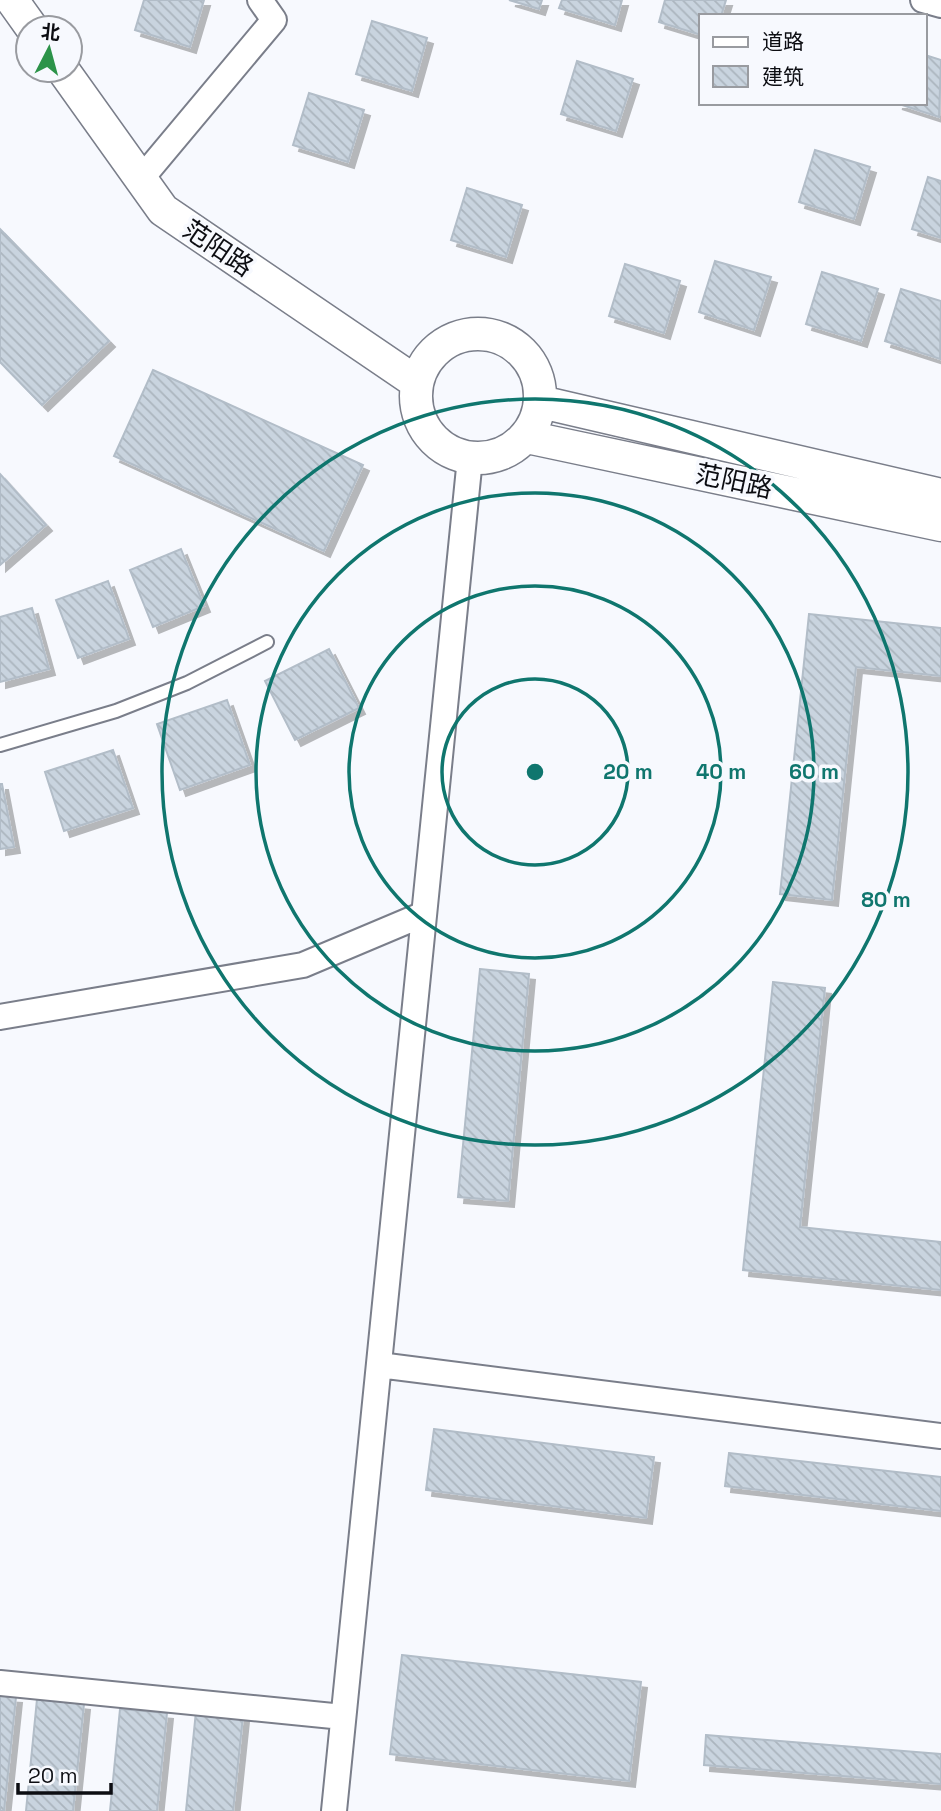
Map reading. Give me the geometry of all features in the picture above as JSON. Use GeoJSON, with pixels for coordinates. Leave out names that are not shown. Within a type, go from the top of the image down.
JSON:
{"type":"FeatureCollection","features":[{"type":"Feature","properties":{"kind":"street"},"geometry":{"type":"LineString","coordinates":[[141,179],[274,20],[260,0]]}},
{"type":"Feature","properties":{"kind":"street"},"geometry":{"type":"LineString","coordinates":[[923,0],[941,5]]}},
{"type":"Feature","properties":{"kind":"street","name":"范阳路"},"geometry":{"type":"LineString","coordinates":[[72,84],[163,210],[416,382]]}},
{"type":"Feature","properties":{"kind":"street"},"geometry":{"type":"LineString","coordinates":[[479,333],[500,337],[518,348],[532,363],[540,383],[541,402],[536,422],[527,437],[509,451],[490,458],[470,458],[450,453],[434,440],[421,424],[415,403],[416,382],[425,363],[439,346],[458,337],[479,333]]}},
{"type":"Feature","properties":{"kind":"street","name":"范阳路"},"geometry":{"type":"LineString","coordinates":[[541,402],[941,495]]}},
{"type":"Feature","properties":{"kind":"street","name":"范阳路"},"geometry":{"type":"LineString","coordinates":[[527,437],[941,525]]}},
{"type":"Feature","properties":{"kind":"street"},"geometry":{"type":"LineString","coordinates":[[334,1811],[470,458]]}},
{"type":"Feature","properties":{"kind":"street"},"geometry":{"type":"LineString","coordinates":[[0,1017],[303,965],[424,914]]}},
{"type":"Feature","properties":{"kind":"street"},"geometry":{"type":"LineString","coordinates":[[379,1365],[941,1436]]}},
{"type":"Feature","properties":{"kind":"street"},"geometry":{"type":"LineString","coordinates":[[0,1683],[343,1717]]}},
{"type":"Feature","properties":{"kind":"lane"},"geometry":{"type":"LineString","coordinates":[[0,745],[116,711],[187,683],[267,642]]}},
{"type":"Feature","properties":{"kind":"building"},"geometry":{"type":"Polygon","coordinates":[[[144,0],[204,0],[190,47],[135,30],[144,0]]]}},
{"type":"Feature","properties":{"kind":"building"},"geometry":{"type":"Polygon","coordinates":[[[509,0],[542,0],[539,9],[509,0]]]}},
{"type":"Feature","properties":{"kind":"building"},"geometry":{"type":"Polygon","coordinates":[[[562,0],[622,0],[615,25],[559,8],[562,0]]]}},
{"type":"Feature","properties":{"kind":"building"},"geometry":{"type":"Polygon","coordinates":[[[665,0],[726,0],[722,14],[699,14],[699,34],[659,22],[665,0]]]}},
{"type":"Feature","properties":{"kind":"building"},"geometry":{"type":"Polygon","coordinates":[[[372,21],[427,38],[412,91],[356,74],[372,21]]]}},
{"type":"Feature","properties":{"kind":"building"},"geometry":{"type":"Polygon","coordinates":[[[927,56],[941,60],[939,117],[902,105],[927,105],[927,56]]]}},
{"type":"Feature","properties":{"kind":"building"},"geometry":{"type":"Polygon","coordinates":[[[577,61],[633,79],[616,131],[561,114],[577,61]]]}},
{"type":"Feature","properties":{"kind":"building"},"geometry":{"type":"Polygon","coordinates":[[[309,93],[364,110],[348,162],[293,145],[309,93]]]}},
{"type":"Feature","properties":{"kind":"building"},"geometry":{"type":"Polygon","coordinates":[[[815,150],[870,167],[854,219],[799,202],[815,150]]]}},
{"type":"Feature","properties":{"kind":"building"},"geometry":{"type":"Polygon","coordinates":[[[928,177],[941,181],[941,238],[912,229],[928,177]]]}},
{"type":"Feature","properties":{"kind":"building"},"geometry":{"type":"Polygon","coordinates":[[[467,188],[522,205],[506,257],[451,240],[467,188]]]}},
{"type":"Feature","properties":{"kind":"building"},"geometry":{"type":"Polygon","coordinates":[[[0,229],[109,341],[42,405],[0,362],[0,229]]]}},
{"type":"Feature","properties":{"kind":"building"},"geometry":{"type":"Polygon","coordinates":[[[715,261],[771,277],[754,330],[699,312],[715,261]]]}},
{"type":"Feature","properties":{"kind":"building"},"geometry":{"type":"Polygon","coordinates":[[[625,264],[680,281],[664,333],[609,316],[625,264]]]}},
{"type":"Feature","properties":{"kind":"building"},"geometry":{"type":"Polygon","coordinates":[[[822,272],[878,289],[861,341],[806,324],[822,272]]]}},
{"type":"Feature","properties":{"kind":"building"},"geometry":{"type":"Polygon","coordinates":[[[901,289],[941,301],[940,359],[885,341],[901,289]]]}},
{"type":"Feature","properties":{"kind":"building"},"geometry":{"type":"Polygon","coordinates":[[[153,370],[363,465],[324,551],[114,456],[153,370]]]}},
{"type":"Feature","properties":{"kind":"building"},"geometry":{"type":"Polygon","coordinates":[[[0,474],[46,525],[0,565],[0,474]]]}},
{"type":"Feature","properties":{"kind":"building"},"geometry":{"type":"Polygon","coordinates":[[[181,549],[204,606],[153,627],[130,570],[181,549]]]}},
{"type":"Feature","properties":{"kind":"building"},"geometry":{"type":"Polygon","coordinates":[[[108,581],[129,639],[78,658],[56,600],[108,581]]]}},
{"type":"Feature","properties":{"kind":"building"},"geometry":{"type":"Polygon","coordinates":[[[32,608],[49,669],[0,682],[0,617],[32,608]]]}},
{"type":"Feature","properties":{"kind":"building"},"geometry":{"type":"Polygon","coordinates":[[[809,614],[941,628],[941,676],[856,667],[832,900],[780,894],[809,614]]]}},
{"type":"Feature","properties":{"kind":"building"},"geometry":{"type":"Polygon","coordinates":[[[329,649],[359,708],[295,740],[265,681],[329,649]]]}},
{"type":"Feature","properties":{"kind":"building"},"geometry":{"type":"Polygon","coordinates":[[[227,700],[250,765],[180,790],[157,724],[227,700]]]}},
{"type":"Feature","properties":{"kind":"building"},"geometry":{"type":"Polygon","coordinates":[[[113,750],[133,808],[64,831],[45,772],[113,750]]]}},
{"type":"Feature","properties":{"kind":"building"},"geometry":{"type":"Polygon","coordinates":[[[0,784],[14,847],[0,849],[0,784]]]}},
{"type":"Feature","properties":{"kind":"building"},"geometry":{"type":"Polygon","coordinates":[[[480,969],[529,974],[508,1201],[458,1197],[480,969]]]}},
{"type":"Feature","properties":{"kind":"building"},"geometry":{"type":"Polygon","coordinates":[[[773,982],[825,988],[800,1227],[941,1242],[941,1290],[743,1270],[773,982]]]}},
{"type":"Feature","properties":{"kind":"building"},"geometry":{"type":"Polygon","coordinates":[[[434,1429],[654,1457],[646,1518],[426,1490],[434,1429]]]}},
{"type":"Feature","properties":{"kind":"building"},"geometry":{"type":"Polygon","coordinates":[[[729,1453],[941,1477],[941,1511],[725,1486],[729,1453]]]}},
{"type":"Feature","properties":{"kind":"building"},"geometry":{"type":"Polygon","coordinates":[[[402,1655],[641,1682],[629,1781],[390,1754],[402,1655]]]}},
{"type":"Feature","properties":{"kind":"building"},"geometry":{"type":"Polygon","coordinates":[[[0,1696],[16,1697],[4,1811],[0,1811],[0,1696]]]}},
{"type":"Feature","properties":{"kind":"building"},"geometry":{"type":"Polygon","coordinates":[[[37,1699],[84,1704],[73,1811],[26,1811],[37,1699]]]}},
{"type":"Feature","properties":{"kind":"building"},"geometry":{"type":"Polygon","coordinates":[[[120,1709],[167,1713],[157,1811],[110,1811],[120,1709]]]}},
{"type":"Feature","properties":{"kind":"building"},"geometry":{"type":"Polygon","coordinates":[[[196,1711],[243,1716],[233,1811],[186,1811],[196,1711]]]}},
{"type":"Feature","properties":{"kind":"building"},"geometry":{"type":"Polygon","coordinates":[[[706,1735],[941,1754],[941,1784],[704,1765],[706,1735]]]}}]}
